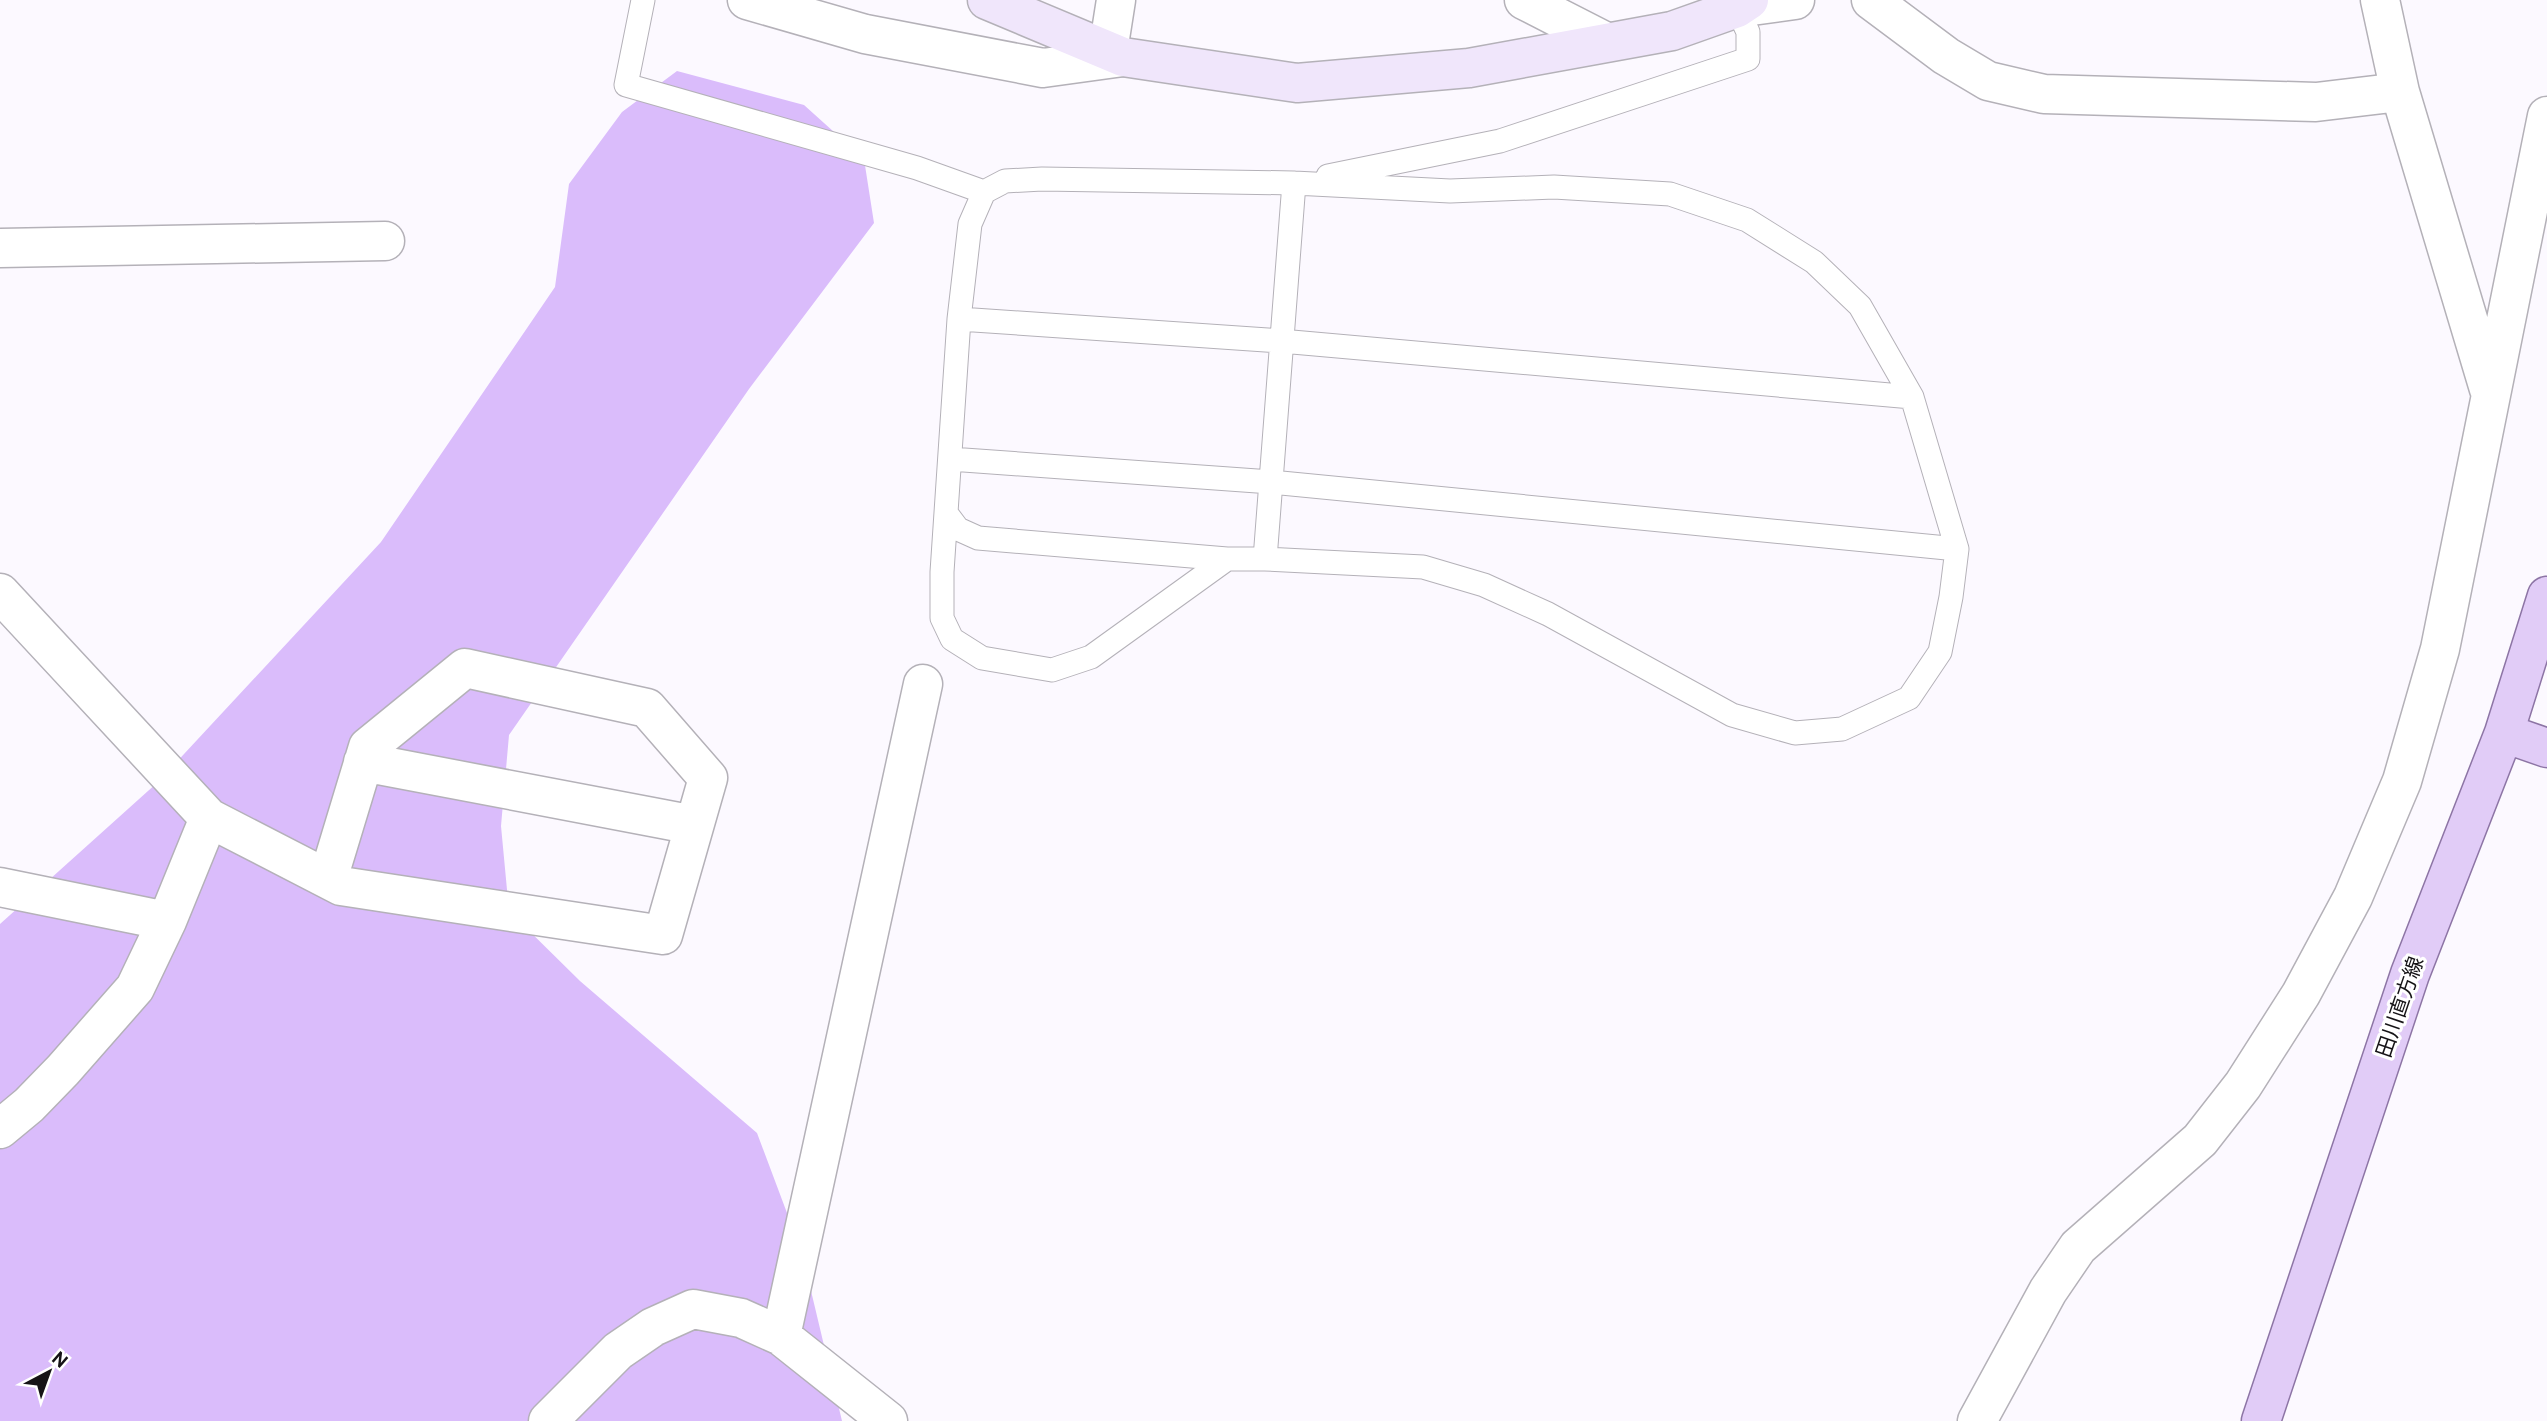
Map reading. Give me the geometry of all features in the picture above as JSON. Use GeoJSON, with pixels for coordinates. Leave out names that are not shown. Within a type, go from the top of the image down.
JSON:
{"type":"FeatureCollection","features":[{"type":"Feature","properties":{"kind":"main road","name":"田川直方線"},"geometry":{"type":"LineString","coordinates":[[2261,1421],[2410,974],[2529,742],[2547,596]]}},
{"type":"Feature","properties":{"kind":"street"},"geometry":{"type":"LineString","coordinates":[[747,0],[865,34],[1043,68],[1115,54]]}},
{"type":"Feature","properties":{"kind":"street"},"geometry":{"type":"LineString","coordinates":[[987,0],[1115,54],[1297,83],[1469,68],[1672,31],[1743,4],[1795,0]]}},
{"type":"Feature","properties":{"kind":"street"},"geometry":{"type":"LineString","coordinates":[[1115,54],[1116,0]]}},
{"type":"Feature","properties":{"kind":"street"},"geometry":{"type":"LineString","coordinates":[[1524,0],[1606,42]]}},
{"type":"Feature","properties":{"kind":"street"},"geometry":{"type":"LineString","coordinates":[[1871,0],[1946,56],[1988,81],[2044,94],[2316,102],[2400,92]]}},
{"type":"Feature","properties":{"kind":"street"},"geometry":{"type":"LineString","coordinates":[[2380,0],[2400,92],[2490,392]]}},
{"type":"Feature","properties":{"kind":"street"},"geometry":{"type":"LineString","coordinates":[[1977,1421],[2048,1291],[2078,1247],[2200,1140],[2243,1085],[2301,994],[2353,897],[2402,781],[2440,649],[2547,117]]}},
{"type":"Feature","properties":{"kind":"street"},"geometry":{"type":"LineString","coordinates":[[0,248],[385,241]]}},
{"type":"Feature","properties":{"kind":"street"},"geometry":{"type":"LineString","coordinates":[[0,593],[209,818],[341,886],[663,935],[708,778],[647,708],[465,668],[368,747],[328,879]]}},
{"type":"Feature","properties":{"kind":"street"},"geometry":{"type":"LineString","coordinates":[[781,1336],[923,684]]}},
{"type":"Feature","properties":{"kind":"street"},"geometry":{"type":"LineString","coordinates":[[363,762],[694,825]]}},
{"type":"Feature","properties":{"kind":"street"},"geometry":{"type":"LineString","coordinates":[[0,1129],[14,1102],[63,1070],[135,988],[167,921],[209,818]]}},
{"type":"Feature","properties":{"kind":"street"},"geometry":{"type":"LineString","coordinates":[[0,887],[167,921]]}},
{"type":"Feature","properties":{"kind":"street"},"geometry":{"type":"LineString","coordinates":[[548,1421],[618,1351],[653,1327],[692,1309],[741,1318],[781,1336],[888,1421]]}},
{"type":"Feature","properties":{"kind":"lane"},"geometry":{"type":"LineString","coordinates":[[643,0],[626,85],[917,168],[984,192]]}},
{"type":"Feature","properties":{"kind":"lane"},"geometry":{"type":"LineString","coordinates":[[1294,183],[1500,141],[1748,60],[1748,32],[1743,4]]}},
{"type":"Feature","properties":{"kind":"lane"},"geometry":{"type":"LineString","coordinates":[[946,513],[958,529],[978,538],[1227,559],[1423,566],[1484,585],[1548,614],[1732,715],[1795,733],[1842,729],[1909,698],[1940,652],[1957,549],[1912,397],[1860,306],[1814,262],[1747,219],[1670,194],[1554,187],[1450,191],[1294,183],[1042,179],[1005,181],[984,192],[970,224],[959,319],[946,513],[942,618],[952,639],[982,658],[1052,670],[1091,657],[1227,559]]}},
{"type":"Feature","properties":{"kind":"lane"},"geometry":{"type":"LineString","coordinates":[[1265,559],[1294,183]]}},
{"type":"Feature","properties":{"kind":"lane"},"geometry":{"type":"LineString","coordinates":[[959,319],[1280,341],[1912,397]]}},
{"type":"Feature","properties":{"kind":"lane"},"geometry":{"type":"LineString","coordinates":[[950,459],[1271,482],[1957,549]]}},
{"type":"Feature","properties":{"kind":"shaded area"},"geometry":{"type":"Polygon","coordinates":[[[677,71],[804,105],[864,159],[874,223],[749,389],[509,735],[501,826],[509,911],[580,981],[757,1133],[802,1253],[842,1421],[0,1421],[0,924],[158,782],[381,542],[555,287],[569,184],[622,112],[677,71]]]}}]}
